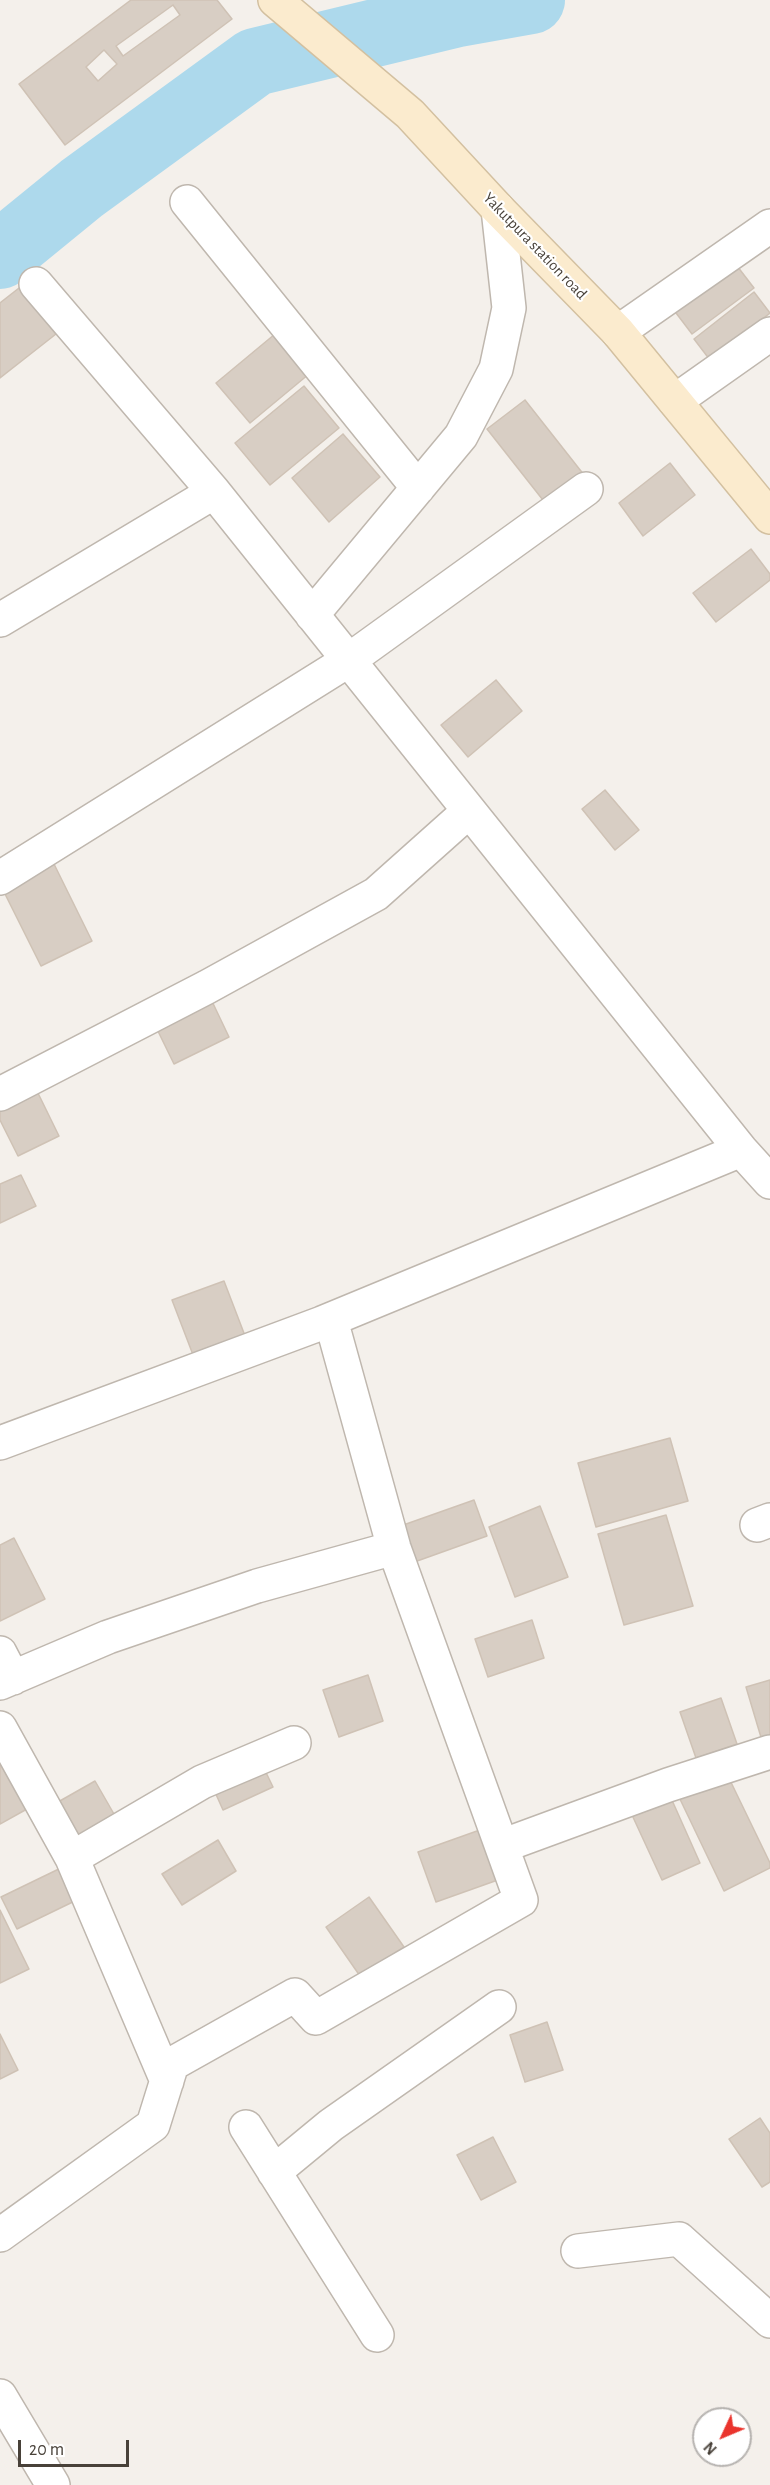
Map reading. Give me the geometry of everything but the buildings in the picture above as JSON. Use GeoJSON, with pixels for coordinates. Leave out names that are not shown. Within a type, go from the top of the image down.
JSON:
{"type":"FeatureCollection","features":[{"type":"Feature","properties":{"kind":"street","name":"Yakutpura station road"},"geometry":{"type":"LineString","coordinates":[[275,0],[410,114],[498,209],[618,332],[770,517]]}},
{"type":"Feature","properties":{"kind":"street"},"geometry":{"type":"LineString","coordinates":[[187,202],[418,488]]}},
{"type":"Feature","properties":{"kind":"street"},"geometry":{"type":"LineString","coordinates":[[312,615],[461,436],[496,369],[509,308],[498,209]]}},
{"type":"Feature","properties":{"kind":"street"},"geometry":{"type":"LineString","coordinates":[[618,332],[770,226]]}},
{"type":"Feature","properties":{"kind":"street"},"geometry":{"type":"LineString","coordinates":[[36,284],[214,492],[741,1150],[770,1182]]}},
{"type":"Feature","properties":{"kind":"street"},"geometry":{"type":"LineString","coordinates":[[675,401],[770,334]]}},
{"type":"Feature","properties":{"kind":"street"},"geometry":{"type":"LineString","coordinates":[[0,878],[349,660],[586,489]]}},
{"type":"Feature","properties":{"kind":"street"},"geometry":{"type":"LineString","coordinates":[[0,620],[214,492]]}},
{"type":"Feature","properties":{"kind":"street"},"geometry":{"type":"LineString","coordinates":[[0,1094],[207,987],[376,894],[469,811]]}},
{"type":"Feature","properties":{"kind":"street"},"geometry":{"type":"LineString","coordinates":[[0,1443],[331,1320],[741,1150]]}},
{"type":"Feature","properties":{"kind":"street"},"geometry":{"type":"LineString","coordinates":[[0,2235],[153,2125],[172,2064],[295,1995],[316,2018],[521,1900],[394,1548],[331,1320]]}},
{"type":"Feature","properties":{"kind":"street"},"geometry":{"type":"LineString","coordinates":[[4,1671],[257,1586],[394,1548]]}},
{"type":"Feature","properties":{"kind":"street"},"geometry":{"type":"LineString","coordinates":[[0,1728],[72,1858],[167,2081]]}},
{"type":"Feature","properties":{"kind":"street"},"geometry":{"type":"LineString","coordinates":[[72,1858],[202,1782],[294,1743]]}},
{"type":"Feature","properties":{"kind":"street"},"geometry":{"type":"LineString","coordinates":[[502,1846],[668,1785],[770,1752]]}},
{"type":"Feature","properties":{"kind":"street"},"geometry":{"type":"LineString","coordinates":[[274,2172],[331,2125],[499,2007]]}},
{"type":"Feature","properties":{"kind":"street"},"geometry":{"type":"LineString","coordinates":[[246,2127],[376,2335]]}},
{"type":"Feature","properties":{"kind":"street"},"geometry":{"type":"LineString","coordinates":[[578,2251],[679,2239],[770,2321]]}},
{"type":"Feature","properties":{"kind":"street"},"geometry":{"type":"LineString","coordinates":[[0,2396],[53,2485]]}},
{"type":"Feature","properties":{"kind":"waterway"},"geometry":{"type":"LineString","coordinates":[[0,255],[82,188],[255,62],[458,13],[531,0]]}}]}
